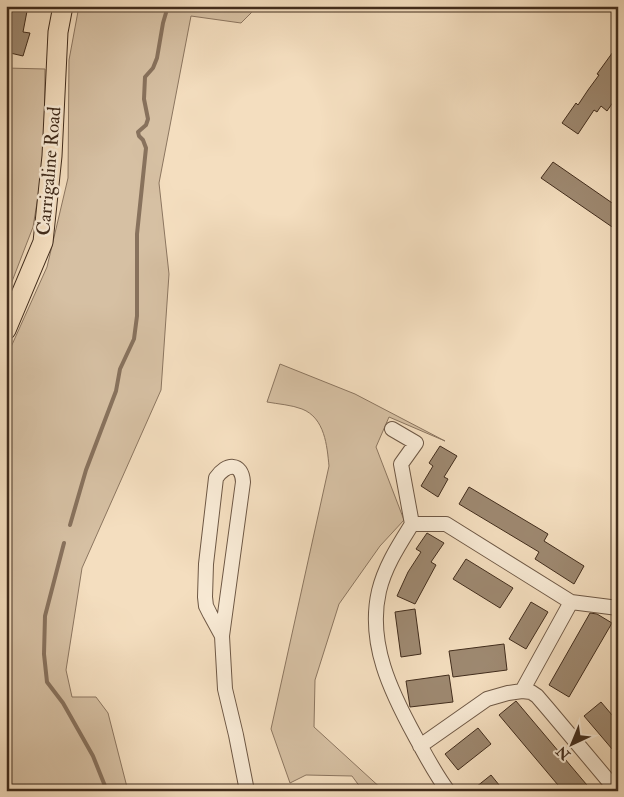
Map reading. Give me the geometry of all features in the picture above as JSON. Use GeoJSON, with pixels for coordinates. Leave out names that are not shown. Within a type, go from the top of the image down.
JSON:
{"type":"FeatureCollection","features":[{"type":"Feature","properties":{"kind":"main road","name":"Carrigaline Road"},"geometry":{"type":"LineString","coordinates":[[6,330],[43,242],[52,156],[58,32],[63,6]]}},
{"type":"Feature","properties":{"kind":"street"},"geometry":{"type":"LineString","coordinates":[[392,429],[416,443],[402,464],[412,524],[389,563],[383,578],[376,609],[376,638],[382,664],[398,705],[420,746],[448,791]]}},
{"type":"Feature","properties":{"kind":"street"},"geometry":{"type":"LineString","coordinates":[[222,636],[206,606],[206,564],[216,478],[224,469],[233,467],[240,469],[243,482],[222,636],[225,689],[247,791]]}},
{"type":"Feature","properties":{"kind":"street"},"geometry":{"type":"LineString","coordinates":[[412,524],[446,524],[571,602],[618,608]]}},
{"type":"Feature","properties":{"kind":"street"},"geometry":{"type":"LineString","coordinates":[[522,691],[571,602]]}},
{"type":"Feature","properties":{"kind":"street"},"geometry":{"type":"LineString","coordinates":[[420,746],[487,699],[522,691],[531,692],[537,696],[617,791]]}},
{"type":"Feature","properties":{"kind":"shaded area"},"geometry":{"type":"Polygon","coordinates":[[[79,6],[258,6],[241,23],[191,16],[159,183],[169,274],[161,390],[82,568],[66,670],[72,697],[96,697],[108,713],[128,791],[6,791],[6,358],[47,267],[68,178],[69,60],[79,6]]]}},
{"type":"Feature","properties":{"kind":"shaded area"},"geometry":{"type":"Polygon","coordinates":[[[6,68],[45,69],[44,160],[33,227],[6,297],[6,68]]]}},
{"type":"Feature","properties":{"kind":"shaded area"},"geometry":{"type":"Polygon","coordinates":[[[280,364],[355,394],[445,441],[389,417],[376,447],[404,520],[380,546],[339,604],[315,680],[314,727],[384,791],[363,791],[352,776],[306,775],[290,783],[271,729],[329,466],[326,442],[316,419],[302,409],[267,402],[280,364]]]}},
{"type":"Feature","properties":{"kind":"building"},"geometry":{"type":"Polygon","coordinates":[[[6,6],[28,6],[23,32],[30,33],[23,56],[6,52],[6,6]]]}},
{"type":"Feature","properties":{"kind":"building"},"geometry":{"type":"Polygon","coordinates":[[[618,45],[618,95],[607,111],[601,106],[597,112],[594,110],[578,134],[562,123],[576,103],[578,105],[618,45]]]}},
{"type":"Feature","properties":{"kind":"building"},"geometry":{"type":"Polygon","coordinates":[[[553,162],[618,207],[618,231],[541,178],[553,162]]]}},
{"type":"Feature","properties":{"kind":"building"},"geometry":{"type":"Polygon","coordinates":[[[440,446],[457,456],[444,477],[448,479],[438,497],[421,486],[433,466],[429,463],[440,446]]]}},
{"type":"Feature","properties":{"kind":"building"},"geometry":{"type":"Polygon","coordinates":[[[469,487],[548,534],[544,541],[584,566],[574,584],[535,559],[539,552],[459,504],[469,487]]]}},
{"type":"Feature","properties":{"kind":"building"},"geometry":{"type":"Polygon","coordinates":[[[427,533],[444,543],[431,562],[436,565],[415,604],[397,596],[408,572],[421,552],[416,549],[427,533]]]}},
{"type":"Feature","properties":{"kind":"building"},"geometry":{"type":"Polygon","coordinates":[[[466,559],[513,588],[500,608],[453,579],[466,559]]]}},
{"type":"Feature","properties":{"kind":"building"},"geometry":{"type":"Polygon","coordinates":[[[531,602],[548,612],[526,649],[509,639],[531,602]]]}},
{"type":"Feature","properties":{"kind":"building"},"geometry":{"type":"Polygon","coordinates":[[[415,609],[421,654],[401,657],[395,612],[415,609]]]}},
{"type":"Feature","properties":{"kind":"building"},"geometry":{"type":"Polygon","coordinates":[[[590,613],[597,614],[612,623],[569,697],[549,685],[590,613]]]}},
{"type":"Feature","properties":{"kind":"building"},"geometry":{"type":"Polygon","coordinates":[[[504,644],[507,670],[453,677],[449,651],[504,644]]]}},
{"type":"Feature","properties":{"kind":"building"},"geometry":{"type":"Polygon","coordinates":[[[449,675],[453,702],[410,707],[406,681],[449,675]]]}},
{"type":"Feature","properties":{"kind":"building"},"geometry":{"type":"Polygon","coordinates":[[[516,701],[592,791],[563,791],[499,715],[516,701]]]}},
{"type":"Feature","properties":{"kind":"building"},"geometry":{"type":"Polygon","coordinates":[[[601,702],[618,722],[618,756],[584,716],[601,702]]]}},
{"type":"Feature","properties":{"kind":"building"},"geometry":{"type":"Polygon","coordinates":[[[478,728],[491,744],[458,770],[445,754],[478,728]]]}},
{"type":"Feature","properties":{"kind":"building"},"geometry":{"type":"Polygon","coordinates":[[[491,775],[504,791],[471,791],[491,775]]]}},
{"type":"Feature","properties":{"kind":"waterway"},"geometry":{"type":"LineString","coordinates":[[70,525],[86,470],[116,391],[120,369],[134,339],[137,316],[137,234],[146,148],[138,132],[146,125],[148,119],[144,99],[145,77],[153,68],[157,58],[168,6]]}},
{"type":"Feature","properties":{"kind":"waterway"},"geometry":{"type":"LineString","coordinates":[[64,543],[45,616],[44,654],[47,682],[63,703],[93,756],[107,791]]}}]}
